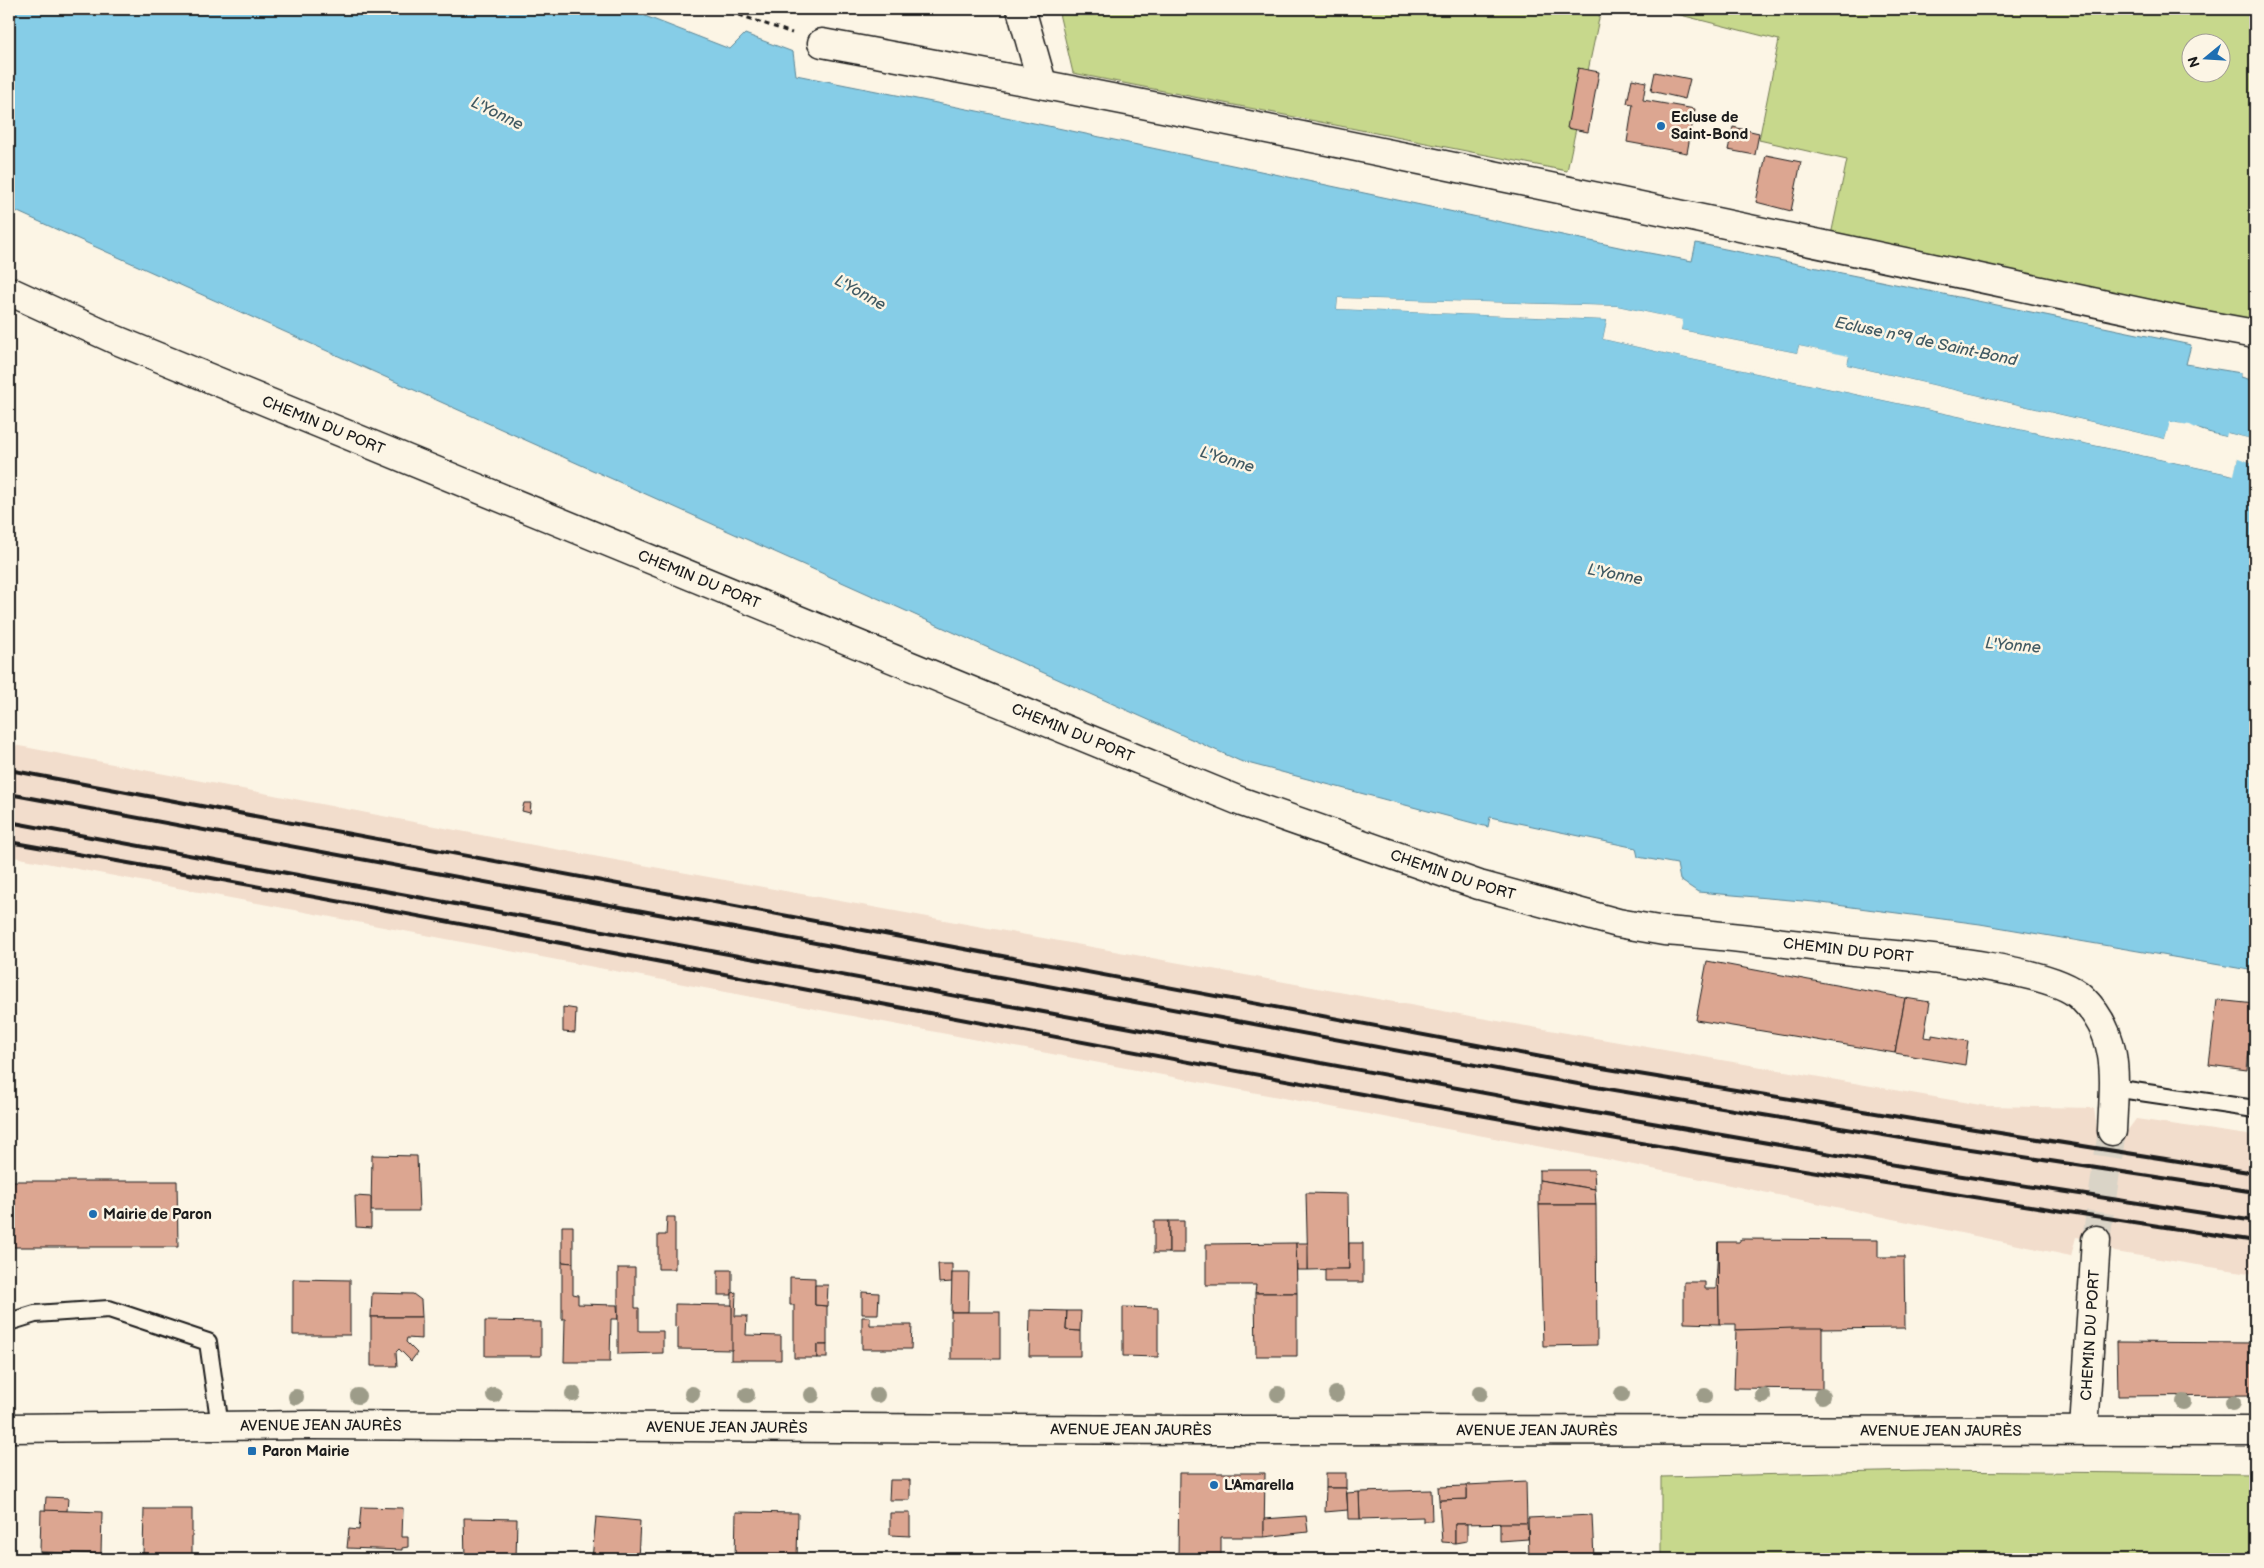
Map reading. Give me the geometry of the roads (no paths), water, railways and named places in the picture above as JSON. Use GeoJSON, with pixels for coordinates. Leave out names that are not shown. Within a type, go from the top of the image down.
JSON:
{"type":"FeatureCollection","features":[{"type":"Feature","properties":{"kind":"street"},"geometry":{"type":"LineString","coordinates":[[1021,9],[1042,83]]}},
{"type":"Feature","properties":{"kind":"street"},"geometry":{"type":"LineString","coordinates":[[809,39],[1042,83],[1676,213],[2177,320],[2255,334]]}},
{"type":"Feature","properties":{"kind":"street","name":"CHEMIN DU PORT"},"geometry":{"type":"LineString","coordinates":[[9,291],[114,339],[1242,802],[1479,885],[1618,924],[1664,931],[1965,964],[2057,982],[2079,996],[2105,1031],[2114,1057],[2112,1131]]}},
{"type":"Feature","properties":{"kind":"street","name":"CHEMIN DU PORT"},"geometry":{"type":"LineString","coordinates":[[2084,1430],[2096,1240]]}},
{"type":"Feature","properties":{"kind":"street","name":"AVENUE JEAN JAURÈS"},"geometry":{"type":"LineString","coordinates":[[9,1428],[220,1426],[2255,1432]]}},
{"type":"Feature","properties":{"kind":"lane"},"geometry":{"type":"LineString","coordinates":[[2114,1090],[2127,1090],[2255,1109]]}},
{"type":"Feature","properties":{"kind":"lane"},"geometry":{"type":"LineString","coordinates":[[9,1322],[35,1314],[109,1309],[208,1342],[220,1426]]}},
{"type":"Feature","properties":{"kind":"water"},"geometry":{"type":"Polygon","coordinates":[[[9,9],[627,9],[730,49],[745,34],[793,52],[796,75],[982,112],[1633,250],[1692,261],[1696,243],[2191,345],[2186,364],[2241,373],[2241,377],[2255,381],[2255,440],[2228,433],[2227,437],[2171,422],[2165,439],[1847,365],[1849,357],[1799,346],[1797,353],[1681,330],[1682,320],[1617,306],[1338,298],[1337,309],[1607,320],[1603,339],[1677,356],[2233,475],[2238,457],[2255,464],[2255,971],[1980,924],[1814,902],[1698,892],[1680,880],[1677,864],[1638,857],[1636,848],[1490,817],[1488,827],[1240,761],[9,208],[9,9]]]}},
{"type":"Feature","properties":{"kind":"tunnel"},"geometry":{"type":"LineString","coordinates":[[2096,1240],[2112,1131]]}},
{"type":"Feature","properties":{"kind":"railway"},"geometry":{"type":"LineString","coordinates":[[9,770],[1584,1065],[2255,1173]]}},
{"type":"Feature","properties":{"kind":"railway"},"geometry":{"type":"LineString","coordinates":[[9,794],[1578,1084],[1931,1143],[2255,1192]]}},
{"type":"Feature","properties":{"kind":"railway"},"geometry":{"type":"LineString","coordinates":[[9,822],[1577,1110],[1930,1171],[2255,1221]]}},
{"type":"Feature","properties":{"kind":"railway"},"geometry":{"type":"LineString","coordinates":[[9,842],[401,913],[1184,1061],[1576,1132],[2255,1241]]}},
{"type":"Feature","properties":{"kind":"place","name":"Ecluse de Saint-Bond"},"geometry":{"type":"Point","coordinates":[1661,126]}},
{"type":"Feature","properties":{"kind":"place","name":"Mairie de Paron"},"geometry":{"type":"Point","coordinates":[93,1214]}},
{"type":"Feature","properties":{"kind":"place","name":"Paron Mairie"},"geometry":{"type":"Point","coordinates":[252,1451]}},
{"type":"Feature","properties":{"kind":"place","name":"L'Amarella"},"geometry":{"type":"Point","coordinates":[1214,1485]}},
{"type":"Feature","properties":{"kind":"water label","name":"L'Yonne"},"geometry":{"type":"Point","coordinates":[497,114]}},
{"type":"Feature","properties":{"kind":"water label","name":"L'Yonne"},"geometry":{"type":"Point","coordinates":[860,293]}},
{"type":"Feature","properties":{"kind":"water label","name":"Ecluse n°9 de Saint-Bond"},"geometry":{"type":"Point","coordinates":[1926,342]}},
{"type":"Feature","properties":{"kind":"water label","name":"L'Yonne"},"geometry":{"type":"Point","coordinates":[1227,460]}},
{"type":"Feature","properties":{"kind":"water label","name":"L'Yonne"},"geometry":{"type":"Point","coordinates":[1615,575]}},
{"type":"Feature","properties":{"kind":"water label","name":"L'Yonne"},"geometry":{"type":"Point","coordinates":[2013,646]}}]}
